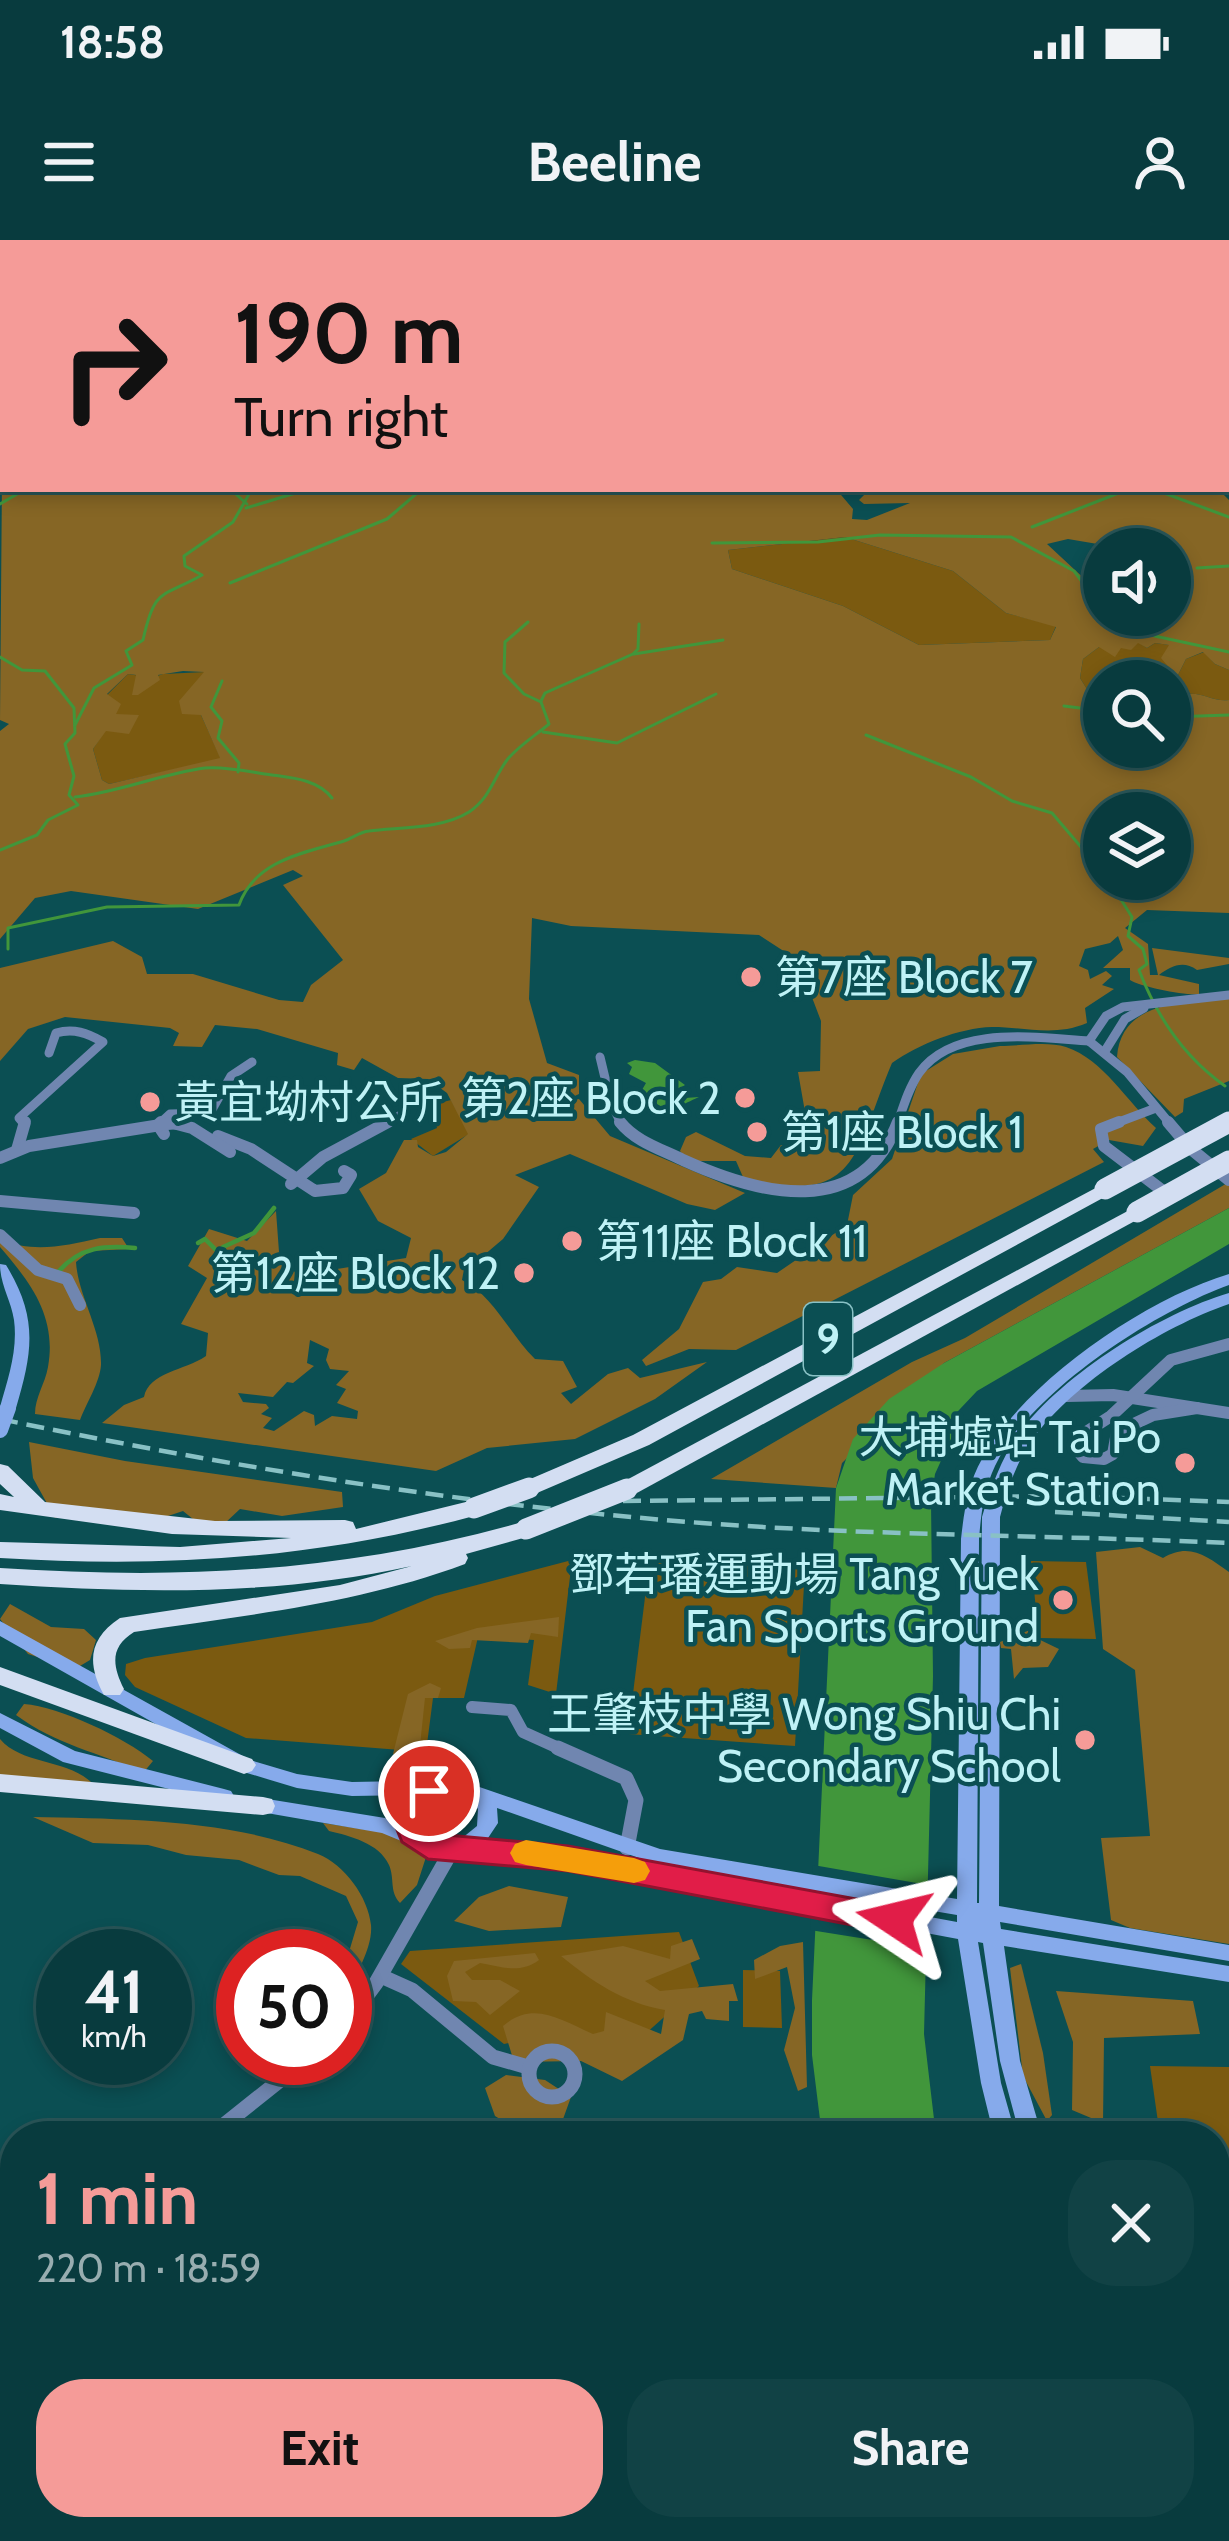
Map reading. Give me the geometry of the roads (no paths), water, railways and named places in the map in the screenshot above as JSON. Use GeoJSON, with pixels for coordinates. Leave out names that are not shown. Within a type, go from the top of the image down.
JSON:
{"type":"FeatureCollection","features":[{"type":"Feature","properties":{"kind":"highway","name":"9"},"geometry":{"type":"LineString","coordinates":[[0,1550],[116,1557],[208,1556],[315,1545],[473,1508],[530,1488],[681,1419],[1229,1122]]}},
{"type":"Feature","properties":{"kind":"highway","name":"9"},"geometry":{"type":"LineString","coordinates":[[0,1576],[113,1583],[231,1582],[357,1568],[526,1529],[627,1489],[1137,1212],[1226,1172]]}},
{"type":"Feature","properties":{"kind":"highway"},"geometry":{"type":"LineString","coordinates":[[0,1471],[20,1494],[46,1510]]}},
{"type":"Feature","properties":{"kind":"highway"},"geometry":{"type":"LineString","coordinates":[[0,1502],[146,1526],[229,1531],[308,1530],[433,1519]]}},
{"type":"Feature","properties":{"kind":"highway"},"geometry":{"type":"LineString","coordinates":[[112,1689],[101,1667],[103,1648],[112,1634],[135,1622],[376,1586],[495,1539]]}},
{"type":"Feature","properties":{"kind":"highway"},"geometry":{"type":"LineString","coordinates":[[0,1676],[244,1765]]}},
{"type":"Feature","properties":{"kind":"highway"},"geometry":{"type":"LineString","coordinates":[[0,1784],[263,1806]]}},
{"type":"Feature","properties":{"kind":"main road"},"geometry":{"type":"LineString","coordinates":[[0,1269],[18,1300],[26,1340],[0,1431]]}},
{"type":"Feature","properties":{"kind":"main road"},"geometry":{"type":"LineString","coordinates":[[1001,2121],[991,2083],[966,1910],[970,1539],[983,1474],[1007,1432],[1051,1389],[1158,1310],[1229,1279]]}},
{"type":"Feature","properties":{"kind":"main road"},"geometry":{"type":"LineString","coordinates":[[1027,2121],[1010,2061],[990,1925],[991,1517],[1008,1466],[1031,1430],[1067,1396],[1154,1332],[1229,1298]]}},
{"type":"Feature","properties":{"kind":"main road"},"geometry":{"type":"LineString","coordinates":[[0,1628],[244,1765],[334,1788],[471,1790],[627,1848],[928,1926],[967,1933],[990,1925],[1229,1953]]}},
{"type":"Feature","properties":{"kind":"main road"},"geometry":{"type":"LineString","coordinates":[[0,1720],[31,1740],[92,1764],[263,1806],[385,1826],[424,1844],[929,1904],[966,1910],[990,1925],[1229,1974]]}},
{"type":"Feature","properties":{"kind":"main road"},"geometry":{"type":"LineString","coordinates":[[424,1844],[410,1826],[410,1811],[423,1795],[436,1789]]}},
{"type":"Feature","properties":{"kind":"main road"},"geometry":{"type":"LineString","coordinates":[[457,1849],[483,1836],[490,1820],[487,1804],[471,1790]]}},
{"type":"Feature","properties":{"kind":"street"},"geometry":{"type":"LineString","coordinates":[[1089,1040],[1110,1012],[1229,995]]}},
{"type":"Feature","properties":{"kind":"street"},"geometry":{"type":"LineString","coordinates":[[1105,1051],[1125,1019],[1154,1003]]}},
{"type":"Feature","properties":{"kind":"street"},"geometry":{"type":"LineString","coordinates":[[17,1150],[26,1123],[19,1118],[103,1042],[80,1029],[67,1029],[56,1033],[50,1053]]}},
{"type":"Feature","properties":{"kind":"street"},"geometry":{"type":"LineString","coordinates":[[600,1057],[614,1112],[630,1133],[739,1184],[808,1189],[845,1183],[880,1160],[916,1076],[940,1054],[990,1040],[1089,1040],[1226,1172],[1184,1190],[1163,1191],[1104,1146],[1101,1130],[1156,1108]]}},
{"type":"Feature","properties":{"kind":"street"},"geometry":{"type":"LineString","coordinates":[[161,1126],[170,1114],[211,1113],[231,1076],[252,1062]]}},
{"type":"Feature","properties":{"kind":"street"},"geometry":{"type":"LineString","coordinates":[[293,1182],[323,1157],[401,1115]]}},
{"type":"Feature","properties":{"kind":"street"},"geometry":{"type":"LineString","coordinates":[[161,1126],[188,1119],[251,1149],[293,1182],[314,1191],[343,1188],[351,1174],[344,1171]]}},
{"type":"Feature","properties":{"kind":"street"},"geometry":{"type":"LineString","coordinates":[[0,1159],[17,1150],[183,1124],[230,1152]]}},
{"type":"Feature","properties":{"kind":"street"},"geometry":{"type":"LineString","coordinates":[[0,1201],[134,1213]]}},
{"type":"Feature","properties":{"kind":"street"},"geometry":{"type":"LineString","coordinates":[[0,1234],[38,1270],[67,1279],[80,1305]]}},
{"type":"Feature","properties":{"kind":"street"},"geometry":{"type":"LineString","coordinates":[[1197,1408],[1132,1423],[1117,1432],[1109,1457],[1083,1457],[1076,1450],[1077,1438],[1111,1416],[1163,1365],[1229,1344]]}},
{"type":"Feature","properties":{"kind":"street"},"geometry":{"type":"LineString","coordinates":[[1163,1365],[1159,1384],[1163,1394],[1197,1408]]}},
{"type":"Feature","properties":{"kind":"street"},"geometry":{"type":"LineString","coordinates":[[1096,1394],[1110,1406],[1111,1416]]}},
{"type":"Feature","properties":{"kind":"street"},"geometry":{"type":"LineString","coordinates":[[1067,1396],[1130,1397],[1229,1413]]}},
{"type":"Feature","properties":{"kind":"street"},"geometry":{"type":"LineString","coordinates":[[472,1707],[511,1710],[524,1732],[626,1778],[636,1800],[627,1848]]}},
{"type":"Feature","properties":{"kind":"street"},"geometry":{"type":"LineString","coordinates":[[423,1887],[424,1844]]}},
{"type":"Feature","properties":{"kind":"street"},"geometry":{"type":"LineString","coordinates":[[372,1990],[423,1887],[457,1849]]}},
{"type":"Feature","properties":{"kind":"street"},"geometry":{"type":"LineString","coordinates":[[382,1977],[412,1990],[493,2056],[528,2067]]}},
{"type":"Feature","properties":{"kind":"street"},"geometry":{"type":"LineString","coordinates":[[229,2121],[274,2085]]}},
{"type":"Feature","properties":{"kind":"waterway"},"geometry":{"type":"LineString","coordinates":[[0,504],[21,492]]}},
{"type":"Feature","properties":{"kind":"waterway"},"geometry":{"type":"LineString","coordinates":[[233,492],[245,502]]}},
{"type":"Feature","properties":{"kind":"waterway"},"geometry":{"type":"LineString","coordinates":[[245,502],[250,492]]}},
{"type":"Feature","properties":{"kind":"waterway"},"geometry":{"type":"LineString","coordinates":[[246,508],[299,492]]}},
{"type":"Feature","properties":{"kind":"waterway"},"geometry":{"type":"LineString","coordinates":[[230,583],[387,519],[418,492]]}},
{"type":"Feature","properties":{"kind":"waterway"},"geometry":{"type":"LineString","coordinates":[[1032,527],[1121,492]]}},
{"type":"Feature","properties":{"kind":"waterway"},"geometry":{"type":"LineString","coordinates":[[1161,492],[1229,517]]}},
{"type":"Feature","properties":{"kind":"waterway"},"geometry":{"type":"LineString","coordinates":[[75,725],[94,688],[132,665],[126,651],[143,640],[156,602],[202,575],[185,566],[184,556],[233,522],[245,502]]}},
{"type":"Feature","properties":{"kind":"waterway"},"geometry":{"type":"LineString","coordinates":[[712,543],[818,542],[880,535],[1011,537],[1074,571],[1083,583]]}},
{"type":"Feature","properties":{"kind":"waterway"},"geometry":{"type":"LineString","coordinates":[[1197,568],[1229,566]]}},
{"type":"Feature","properties":{"kind":"waterway"},"geometry":{"type":"LineString","coordinates":[[8,949],[8,928],[107,907],[239,905],[257,878],[282,861],[365,832],[434,824],[469,812],[487,794],[511,755],[549,724],[541,702],[524,694],[504,673],[505,642],[528,622]]}},
{"type":"Feature","properties":{"kind":"waterway"},"geometry":{"type":"LineString","coordinates":[[541,701],[545,693],[633,654],[638,649],[639,624]]}},
{"type":"Feature","properties":{"kind":"waterway"},"geometry":{"type":"LineString","coordinates":[[1155,636],[1229,652]]}},
{"type":"Feature","properties":{"kind":"waterway"},"geometry":{"type":"LineString","coordinates":[[634,654],[723,640]]}},
{"type":"Feature","properties":{"kind":"waterway"},"geometry":{"type":"LineString","coordinates":[[0,657],[22,670],[45,671],[74,708],[75,733],[65,744],[74,776],[69,795],[78,805],[48,820],[37,835],[0,850]]}},
{"type":"Feature","properties":{"kind":"waterway"},"geometry":{"type":"LineString","coordinates":[[222,681],[211,707],[222,721],[218,738],[239,763],[238,770]]}},
{"type":"Feature","properties":{"kind":"waterway"},"geometry":{"type":"LineString","coordinates":[[543,732],[617,743],[716,694]]}},
{"type":"Feature","properties":{"kind":"waterway"},"geometry":{"type":"LineString","coordinates":[[1064,706],[1083,708]]}},
{"type":"Feature","properties":{"kind":"waterway"},"geometry":{"type":"LineString","coordinates":[[1191,716],[1229,715]]}},
{"type":"Feature","properties":{"kind":"waterway"},"geometry":{"type":"LineString","coordinates":[[866,735],[971,777],[1012,801],[1052,813],[1083,849]]}},
{"type":"Feature","properties":{"kind":"waterway"},"geometry":{"type":"LineString","coordinates":[[75,797],[188,771],[238,770]]}},
{"type":"Feature","properties":{"kind":"waterway"},"geometry":{"type":"LineString","coordinates":[[238,770],[305,781],[332,798]]}},
{"type":"Feature","properties":{"kind":"waterway"},"geometry":{"type":"LineString","coordinates":[[1121,900],[1132,917],[1128,936],[1143,949],[1147,964],[1139,970],[1154,1004],[1185,1049],[1225,1086]]}},
{"type":"Feature","properties":{"kind":"waterway"},"geometry":{"type":"LineString","coordinates":[[223,1247],[254,1233],[274,1208]]}},
{"type":"Feature","properties":{"kind":"waterway"},"geometry":{"type":"LineString","coordinates":[[198,1243],[205,1239],[215,1249]]}},
{"type":"Feature","properties":{"kind":"waterway"},"geometry":{"type":"LineString","coordinates":[[59,1271],[94,1249],[135,1248]]}},
{"type":"Feature","properties":{"kind":"railway"},"geometry":{"type":"LineString","coordinates":[[0,1419],[349,1482],[613,1515],[833,1530],[1229,1543]]}},
{"type":"Feature","properties":{"kind":"railway"},"geometry":{"type":"LineString","coordinates":[[623,1501],[1066,1496],[1229,1502]]}},
{"type":"Feature","properties":{"kind":"railway"},"geometry":{"type":"LineString","coordinates":[[1055,1512],[1229,1522]]}},
{"type":"Feature","properties":{"kind":"place","name":"第7座 Block 7"},"geometry":{"type":"Point","coordinates":[751,977]}},
{"type":"Feature","properties":{"kind":"place","name":"第2座 Block 2"},"geometry":{"type":"Point","coordinates":[745,1098]}},
{"type":"Feature","properties":{"kind":"place","name":"黃宜坳村公所"},"geometry":{"type":"Point","coordinates":[150,1102]}},
{"type":"Feature","properties":{"kind":"place","name":"第1座 Block 1"},"geometry":{"type":"Point","coordinates":[757,1132]}},
{"type":"Feature","properties":{"kind":"place","name":"第11座 Block 11"},"geometry":{"type":"Point","coordinates":[572,1241]}},
{"type":"Feature","properties":{"kind":"place","name":"第12座 Block 12"},"geometry":{"type":"Point","coordinates":[524,1273]}},
{"type":"Feature","properties":{"kind":"place","name":"大埔墟站 Tai Po Market Station"},"geometry":{"type":"Point","coordinates":[1185,1463]}},
{"type":"Feature","properties":{"kind":"place","name":"鄧若璠運動場 Tang Yuek Fan Sports Ground"},"geometry":{"type":"Point","coordinates":[1063,1600]}},
{"type":"Feature","properties":{"kind":"place","name":"王肇枝中學 Wong Shiu Chi Secondary School"},"geometry":{"type":"Point","coordinates":[1085,1740]}}]}
